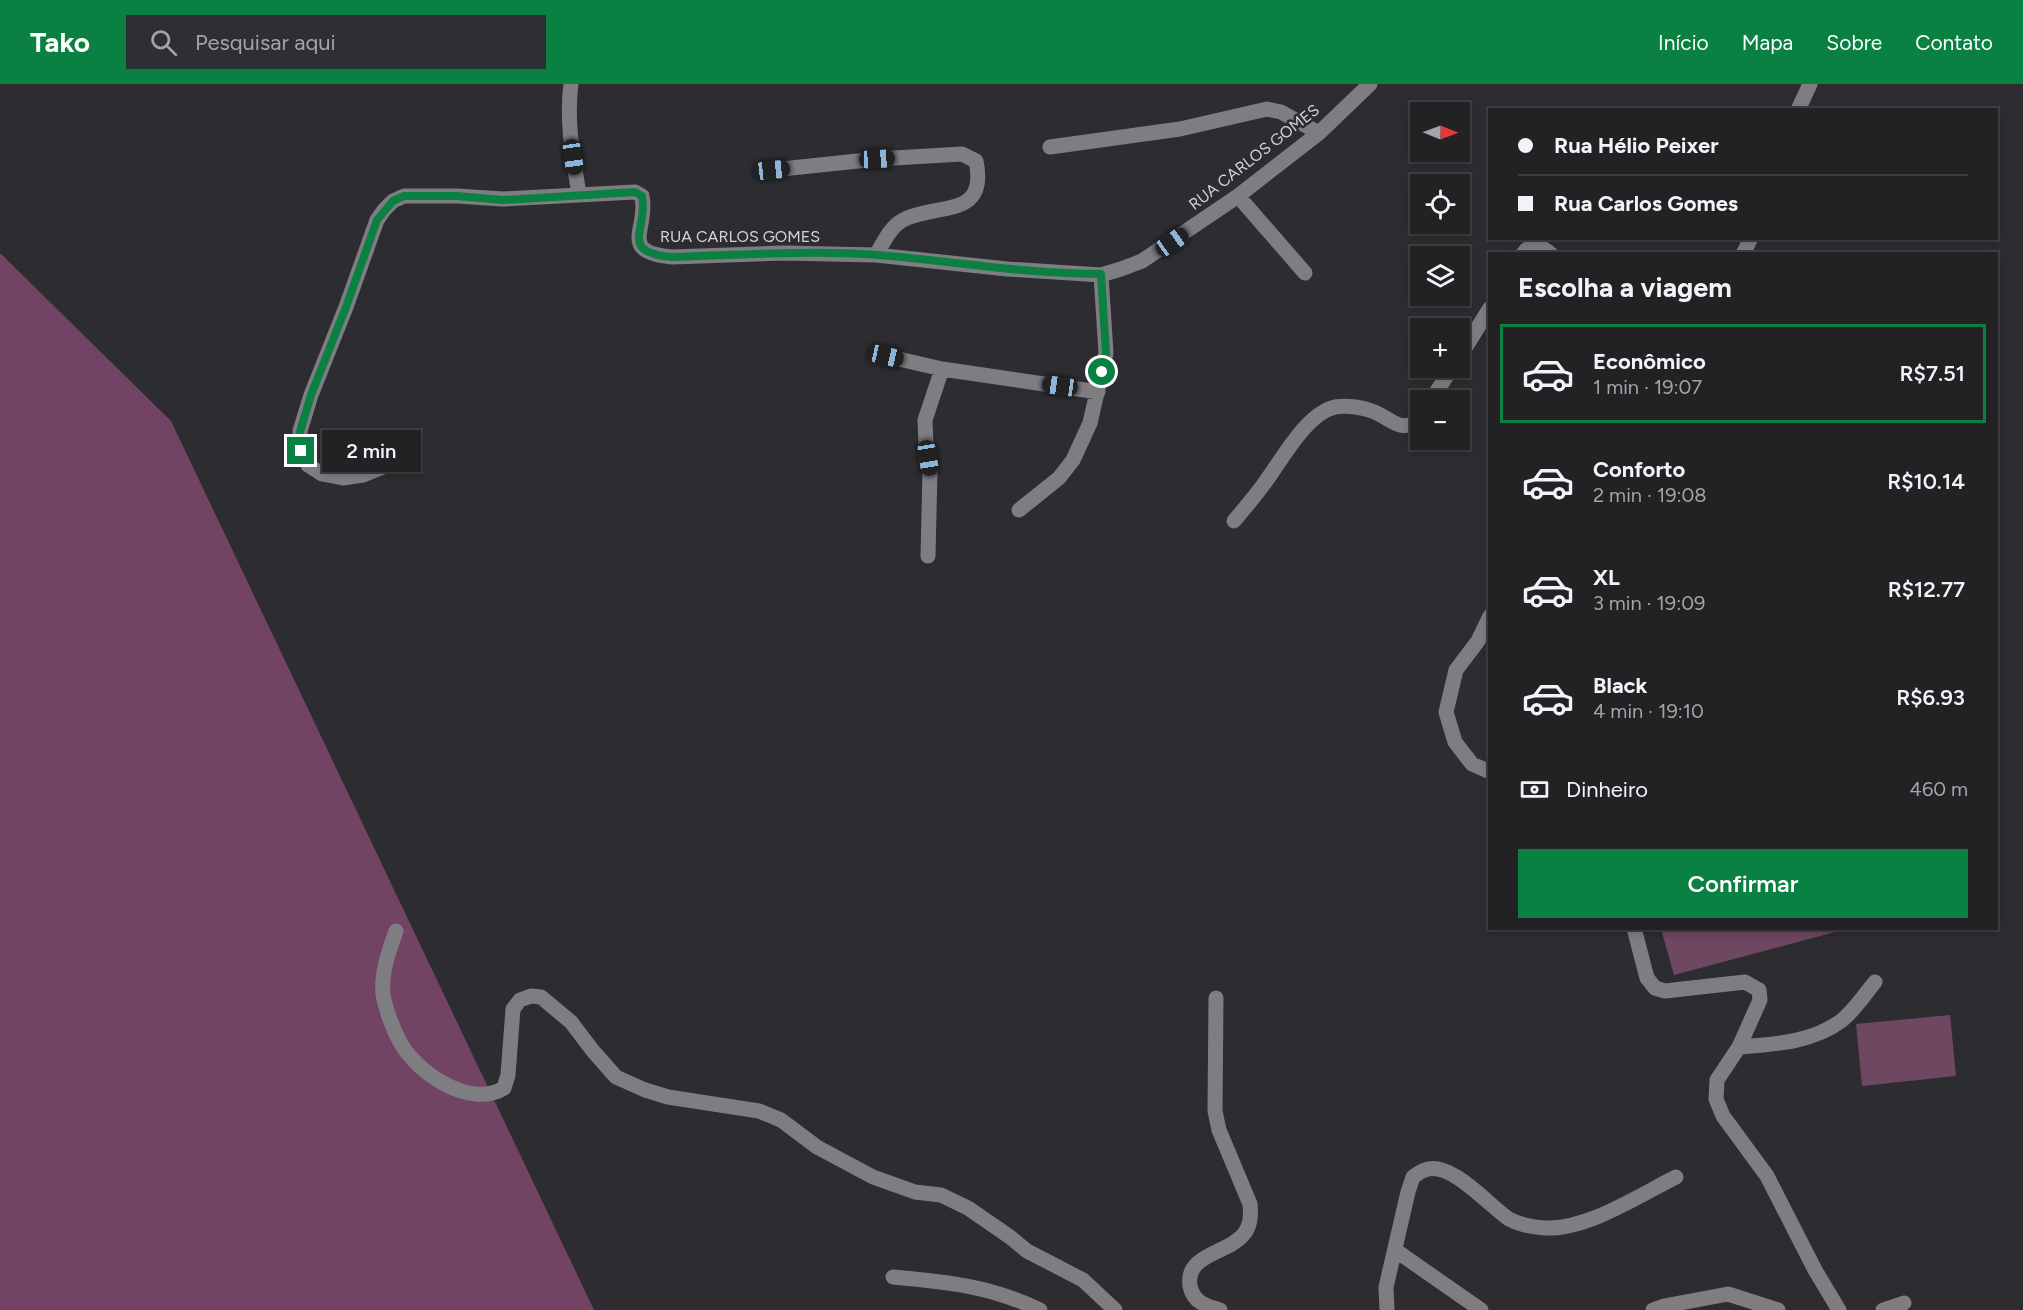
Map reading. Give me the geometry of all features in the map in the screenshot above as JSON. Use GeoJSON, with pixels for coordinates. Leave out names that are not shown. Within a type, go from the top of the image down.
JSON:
{"type":"FeatureCollection","features":[{"type":"Feature","properties":{"kind":"street"},"geometry":{"type":"LineString","coordinates":[[571,84],[569,102],[571,138],[579,194]]}},
{"type":"Feature","properties":{"kind":"street","name":"RUA CARLOS GOMES"},"geometry":{"type":"LineString","coordinates":[[413,455],[363,475],[343,478],[322,474],[308,465],[301,451],[300,432],[311,395],[377,220],[393,201],[404,196],[457,196],[503,200],[635,192],[642,196],[644,204],[640,244],[645,251],[656,256],[782,253],[876,255],[1007,269],[1101,274],[1121,270],[1142,261],[1238,196],[1319,133],[1371,84]]}},
{"type":"Feature","properties":{"kind":"street"},"geometry":{"type":"LineString","coordinates":[[1799,108],[1810,84]]}},
{"type":"Feature","properties":{"kind":"street"},"geometry":{"type":"LineString","coordinates":[[1050,147],[1180,129],[1267,109],[1281,111],[1319,133]]}},
{"type":"Feature","properties":{"kind":"street"},"geometry":{"type":"LineString","coordinates":[[772,170],[877,159],[962,154],[976,161],[980,178],[978,189],[962,204],[906,219],[895,225],[876,255]]}},
{"type":"Feature","properties":{"kind":"street"},"geometry":{"type":"LineString","coordinates":[[1238,196],[1305,273]]}},
{"type":"Feature","properties":{"kind":"street"},"geometry":{"type":"LineString","coordinates":[[1524,252],[1534,245],[1543,246],[1549,252]]}},
{"type":"Feature","properties":{"kind":"street"},"geometry":{"type":"LineString","coordinates":[[1019,510],[1059,478],[1073,460],[1090,423],[1106,353],[1101,274]]}},
{"type":"Feature","properties":{"kind":"street"},"geometry":{"type":"LineString","coordinates":[[1470,340],[1488,312]]}},
{"type":"Feature","properties":{"kind":"street"},"geometry":{"type":"LineString","coordinates":[[886,356],[942,369],[1098,392]]}},
{"type":"Feature","properties":{"kind":"street"},"geometry":{"type":"LineString","coordinates":[[928,556],[930,471],[925,420],[942,369]]}},
{"type":"Feature","properties":{"kind":"street"},"geometry":{"type":"LineString","coordinates":[[1234,521],[1300,432],[1323,412],[1347,406],[1372,411],[1394,424],[1410,425]]}},
{"type":"Feature","properties":{"kind":"street"},"geometry":{"type":"LineString","coordinates":[[1488,620],[1478,641],[1456,670],[1446,712],[1455,742],[1472,764],[1488,771]]}},
{"type":"Feature","properties":{"kind":"street"},"geometry":{"type":"LineString","coordinates":[[1635,930],[1647,978],[1655,988],[1665,991],[1745,982],[1759,990],[1760,999],[1739,1047],[1717,1080],[1716,1100],[1723,1116],[1767,1176],[1815,1270],[1839,1310]]}},
{"type":"Feature","properties":{"kind":"street"},"geometry":{"type":"LineString","coordinates":[[396,931],[384,970],[383,994],[400,1043],[421,1068],[441,1082],[465,1092],[483,1096],[494,1095],[504,1088],[508,1075],[513,1009],[520,1000],[531,996],[542,997],[571,1023],[616,1077],[668,1097],[759,1111],[781,1120],[817,1147],[873,1177],[915,1192],[941,1195],[968,1208],[1027,1251],[1083,1280],[1115,1310]]}},
{"type":"Feature","properties":{"kind":"street"},"geometry":{"type":"LineString","coordinates":[[1739,1047],[1792,1042],[1818,1033],[1842,1020],[1875,982]]}},
{"type":"Feature","properties":{"kind":"street"},"geometry":{"type":"LineString","coordinates":[[1216,998],[1215,1110],[1219,1130],[1250,1204],[1251,1214],[1245,1233],[1239,1240],[1202,1259],[1191,1268],[1189,1280],[1191,1293],[1204,1305],[1220,1310]]}},
{"type":"Feature","properties":{"kind":"street"},"geometry":{"type":"LineString","coordinates":[[1386,1310],[1386,1287],[1413,1177],[1425,1170],[1437,1168],[1454,1175],[1509,1219],[1521,1225],[1545,1228],[1569,1227],[1586,1223],[1676,1177]]}},
{"type":"Feature","properties":{"kind":"street"},"geometry":{"type":"LineString","coordinates":[[1395,1250],[1481,1310]]}},
{"type":"Feature","properties":{"kind":"street"},"geometry":{"type":"LineString","coordinates":[[893,1277],[979,1287],[1019,1300],[1040,1310]]}},
{"type":"Feature","properties":{"kind":"street"},"geometry":{"type":"LineString","coordinates":[[1653,1310],[1728,1294],[1778,1310]]}},
{"type":"Feature","properties":{"kind":"street"},"geometry":{"type":"LineString","coordinates":[[1883,1310],[1904,1303]]}},
{"type":"Feature","properties":{"kind":"shaded area"},"geometry":{"type":"Polygon","coordinates":[[[0,253],[171,421],[594,1310],[0,1310],[0,253]]]}},
{"type":"Feature","properties":{"kind":"shaded area"},"geometry":{"type":"Polygon","coordinates":[[[1662,930],[1842,930],[1674,975],[1662,930]]]}},
{"type":"Feature","properties":{"kind":"shaded area"},"geometry":{"type":"Polygon","coordinates":[[[1950,1015],[1956,1076],[1862,1086],[1856,1024],[1950,1015]]]}},
{"type":"Feature","properties":{"kind":"route"},"geometry":{"type":"LineString","coordinates":[[301,451],[300,432],[311,395],[377,220],[393,201],[404,196],[457,196],[503,200],[550,195],[635,192],[642,196],[644,204],[640,244],[645,251],[656,256],[782,253],[876,255],[1007,269],[1101,274],[1106,353],[1102,372]]}}]}
